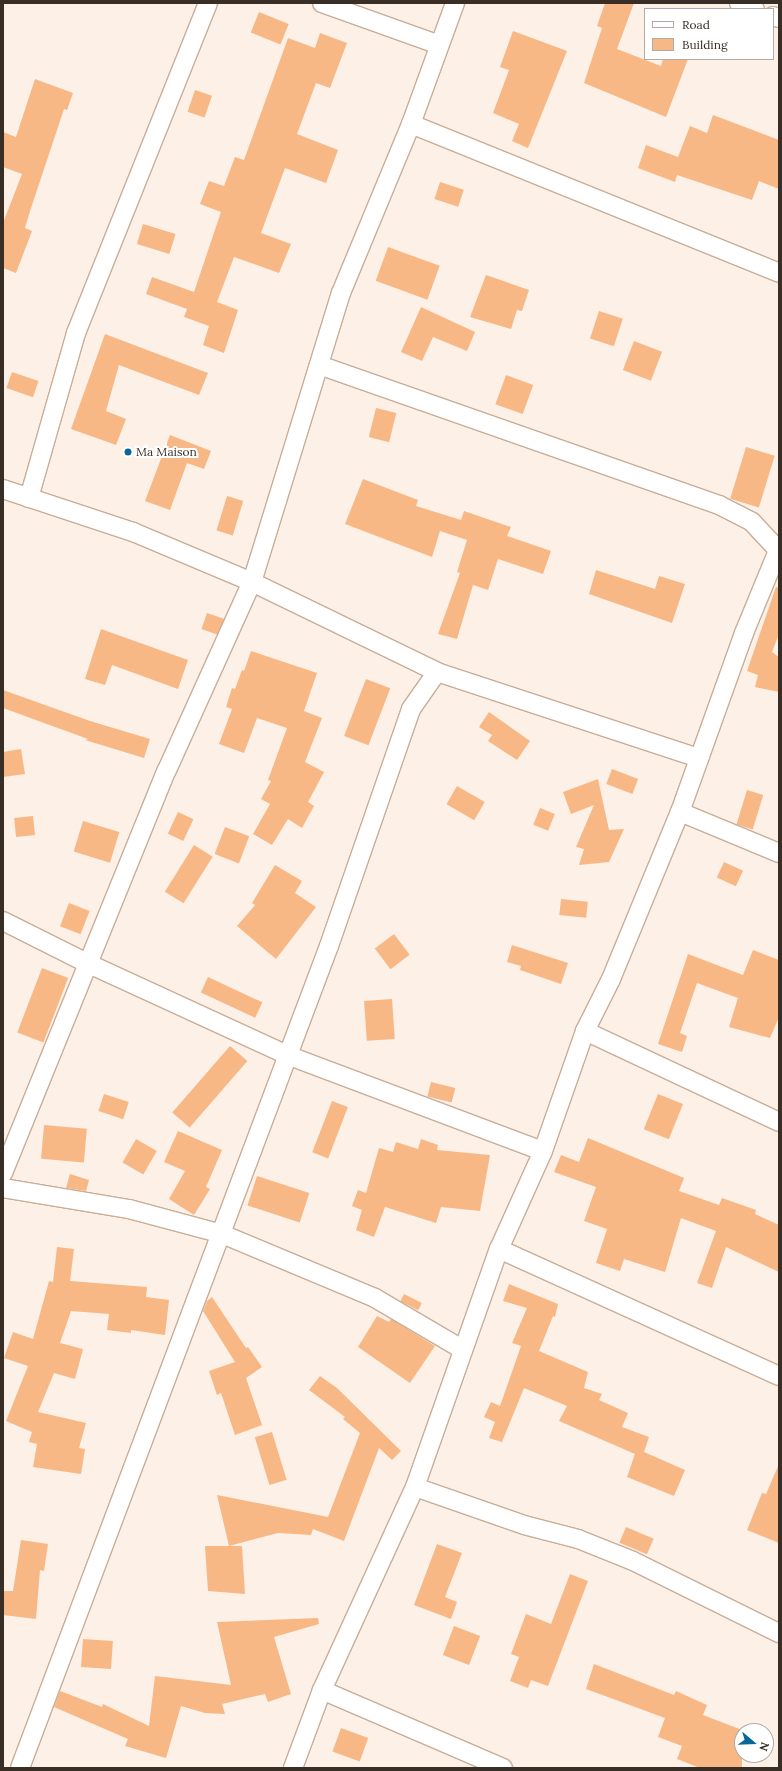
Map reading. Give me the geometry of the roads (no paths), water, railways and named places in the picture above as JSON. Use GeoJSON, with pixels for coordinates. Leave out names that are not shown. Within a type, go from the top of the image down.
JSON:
{"type":"FeatureCollection","features":[{"type":"Feature","properties":{"kind":"street"},"geometry":{"type":"LineString","coordinates":[[29,498],[76,333],[208,3]]}},
{"type":"Feature","properties":{"kind":"street"},"geometry":{"type":"LineString","coordinates":[[322,3],[439,45]]}},
{"type":"Feature","properties":{"kind":"street"},"geometry":{"type":"LineString","coordinates":[[3,1173],[87,963],[167,770],[252,582],[341,293],[411,124],[455,3]]}},
{"type":"Feature","properties":{"kind":"street"},"geometry":{"type":"LineString","coordinates":[[739,3],[752,8]]}},
{"type":"Feature","properties":{"kind":"street"},"geometry":{"type":"LineString","coordinates":[[411,124],[779,273]]}},
{"type":"Feature","properties":{"kind":"street"},"geometry":{"type":"LineString","coordinates":[[293,1768],[322,1690],[415,1487],[462,1349],[499,1249],[542,1151],[585,1031],[612,979],[680,812],[744,633],[779,550],[752,522],[720,505],[319,365]]}},
{"type":"Feature","properties":{"kind":"street"},"geometry":{"type":"LineString","coordinates":[[3,489],[133,532],[252,582],[437,672],[699,758]]}},
{"type":"Feature","properties":{"kind":"street"},"geometry":{"type":"LineString","coordinates":[[20,1768],[62,1661],[124,1486],[222,1234],[287,1055],[329,946],[411,709],[437,672]]}},
{"type":"Feature","properties":{"kind":"street"},"geometry":{"type":"LineString","coordinates":[[680,812],[779,853]]}},
{"type":"Feature","properties":{"kind":"street"},"geometry":{"type":"LineString","coordinates":[[3,921],[87,963],[287,1055],[542,1151]]}},
{"type":"Feature","properties":{"kind":"street"},"geometry":{"type":"LineString","coordinates":[[585,1031],[779,1122]]}},
{"type":"Feature","properties":{"kind":"street"},"geometry":{"type":"LineString","coordinates":[[3,1188],[129,1209],[222,1234],[375,1298],[462,1349]]}},
{"type":"Feature","properties":{"kind":"street"},"geometry":{"type":"LineString","coordinates":[[499,1249],[779,1376]]}},
{"type":"Feature","properties":{"kind":"street"},"geometry":{"type":"LineString","coordinates":[[415,1487],[524,1525],[578,1539],[619,1555],[779,1633]]}},
{"type":"Feature","properties":{"kind":"street"},"geometry":{"type":"LineString","coordinates":[[322,1690],[503,1768]]}},
{"type":"Feature","properties":{"kind":"place","name":"Ma Maison"},"geometry":{"type":"Point","coordinates":[128,452]}}]}
